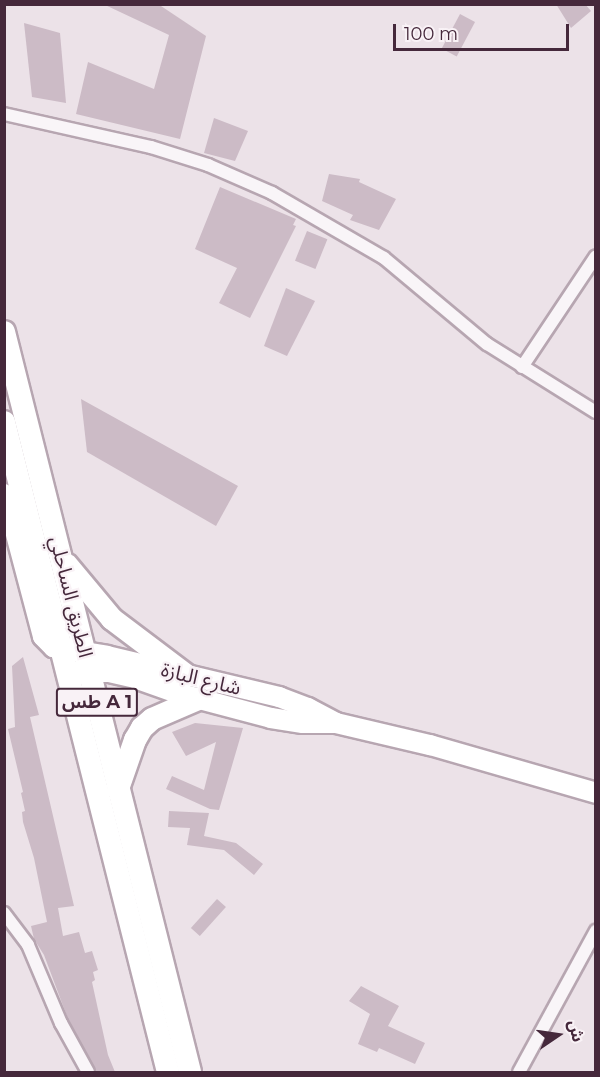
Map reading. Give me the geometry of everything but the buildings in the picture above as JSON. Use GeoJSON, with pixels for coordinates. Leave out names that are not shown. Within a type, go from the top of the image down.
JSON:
{"type":"FeatureCollection","features":[{"type":"Feature","properties":{"kind":"highway","name":"الطريق الساحلي"},"geometry":{"type":"LineString","coordinates":[[4,332],[62,559],[76,661],[168,1072]]}},
{"type":"Feature","properties":{"kind":"highway","name":"الطريق الساحلي"},"geometry":{"type":"LineString","coordinates":[[4,422],[76,661],[118,789],[190,1072]]}},
{"type":"Feature","properties":{"kind":"highway"},"geometry":{"type":"LineString","coordinates":[[62,559],[112,618],[186,675]]}},
{"type":"Feature","properties":{"kind":"highway"},"geometry":{"type":"LineString","coordinates":[[118,789],[135,740],[142,728],[152,719],[198,699]]}},
{"type":"Feature","properties":{"kind":"main road","name":"شارع البازة"},"geometry":{"type":"LineString","coordinates":[[76,661],[186,675],[279,697],[308,708],[336,723]]}},
{"type":"Feature","properties":{"kind":"main road","name":"شارع البازة"},"geometry":{"type":"LineString","coordinates":[[76,661],[198,699],[271,718],[303,723],[336,723],[430,745],[596,793]]}},
{"type":"Feature","properties":{"kind":"street"},"geometry":{"type":"LineString","coordinates":[[4,114],[151,147],[208,165],[272,193],[384,258],[487,344],[596,412]]}},
{"type":"Feature","properties":{"kind":"street"},"geometry":{"type":"LineString","coordinates":[[522,367],[596,256]]}},
{"type":"Feature","properties":{"kind":"street"},"geometry":{"type":"LineString","coordinates":[[4,494],[42,637],[53,648],[76,661]]}},
{"type":"Feature","properties":{"kind":"street"},"geometry":{"type":"LineString","coordinates":[[4,913],[28,945],[61,1023],[88,1072]]}},
{"type":"Feature","properties":{"kind":"street"},"geometry":{"type":"LineString","coordinates":[[519,1072],[596,931]]}}]}
